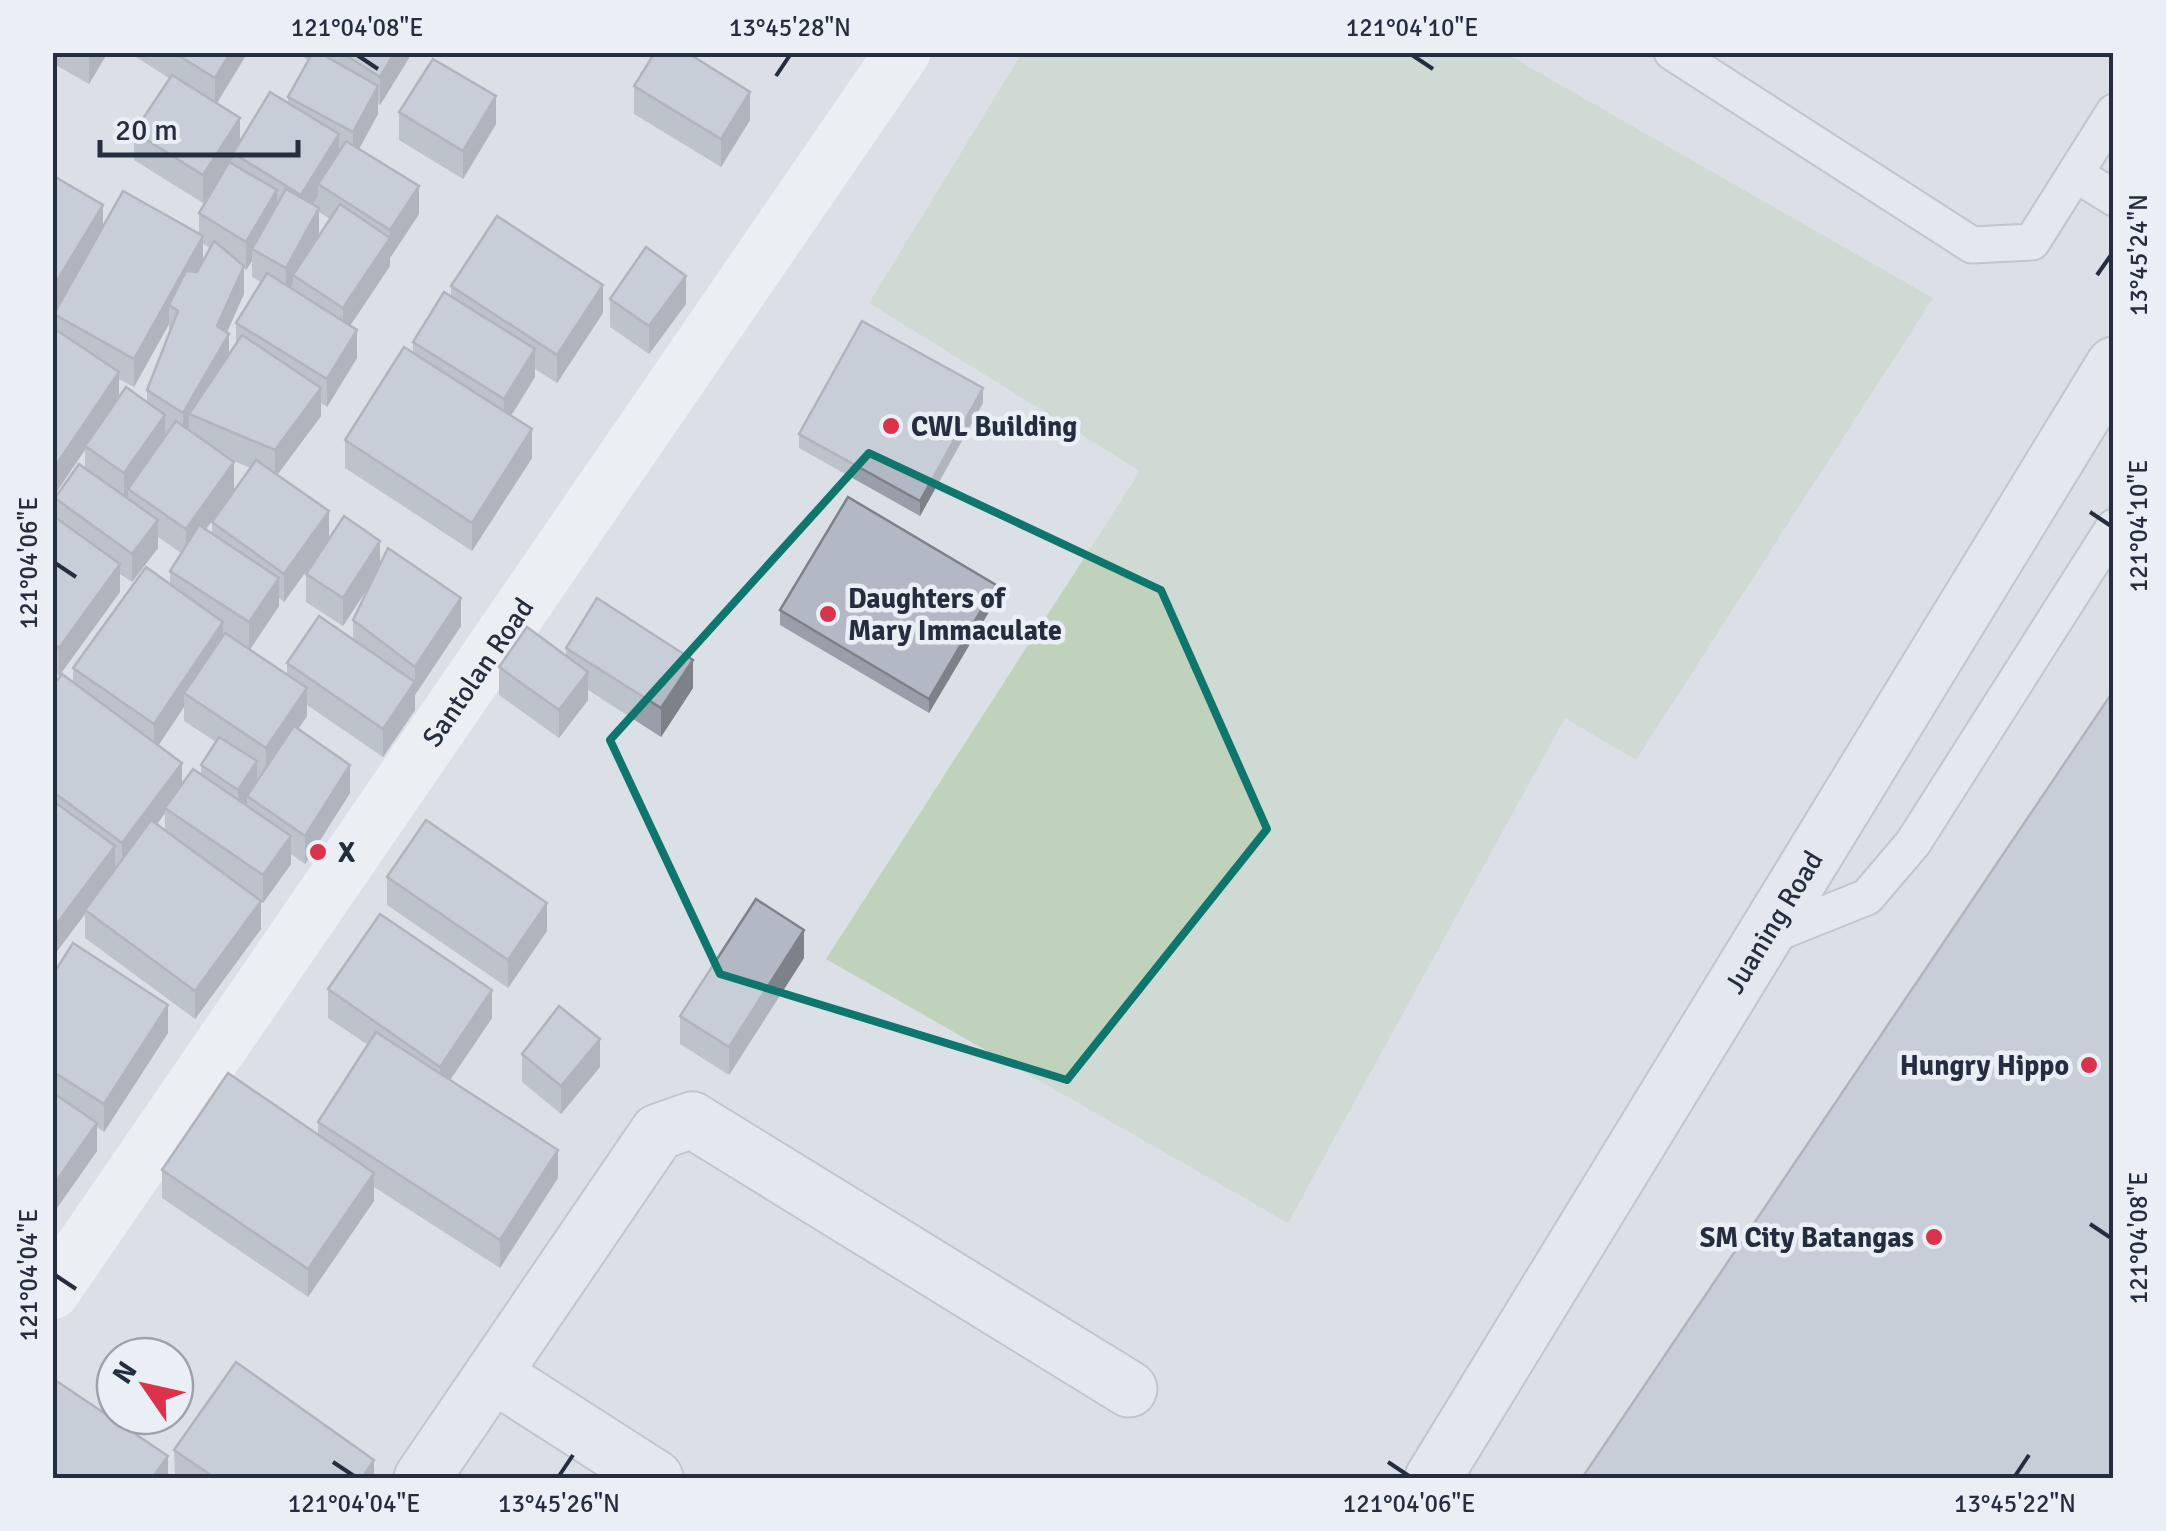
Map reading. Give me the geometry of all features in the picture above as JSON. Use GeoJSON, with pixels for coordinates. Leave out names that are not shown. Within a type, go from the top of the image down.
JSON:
{"type":"FeatureCollection","features":[{"type":"Feature","properties":{"kind":"street","name":"Santolan Road"},"geometry":{"type":"LineString","coordinates":[[52,1292],[904,52]]}},
{"type":"Feature","properties":{"kind":"street","name":"Juaning Road"},"geometry":{"type":"LineString","coordinates":[[1433,1478],[2114,365]]}},
{"type":"Feature","properties":{"kind":"street"},"geometry":{"type":"LineString","coordinates":[[422,1478],[658,1132],[692,1120],[1129,1389]]}},
{"type":"Feature","properties":{"kind":"street"},"geometry":{"type":"LineString","coordinates":[[494,1374],[655,1478]]}},
{"type":"Feature","properties":{"kind":"lane"},"geometry":{"type":"LineString","coordinates":[[1672,52],[1972,245],[2032,242],[2114,112]]}},
{"type":"Feature","properties":{"kind":"lane"},"geometry":{"type":"LineString","coordinates":[[2077,175],[2114,198]]}},
{"type":"Feature","properties":{"kind":"lane"},"geometry":{"type":"LineString","coordinates":[[1762,938],[1868,897],[1913,843],[2114,527]]}},
{"type":"Feature","properties":{"kind":"highlighted area"},"geometry":{"type":"Polygon","coordinates":[[[869,453],[1161,590],[1267,829],[1067,1080],[720,974],[610,740],[869,453]]]}},
{"type":"Feature","properties":{"kind":"green space"},"geometry":{"type":"Polygon","coordinates":[[[1022,53],[1505,53],[1933,298],[1636,760],[1565,718],[1288,1223],[826,959],[1140,471],[869,303],[1022,53]]]}},
{"type":"Feature","properties":{"kind":"building"},"geometry":{"type":"Polygon","coordinates":[[[173,52],[231,52],[215,78],[173,52]]]}},
{"type":"Feature","properties":{"kind":"building"},"geometry":{"type":"Polygon","coordinates":[[[313,52],[378,86],[353,132],[288,97],[313,52]]]}},
{"type":"Feature","properties":{"kind":"building"},"geometry":{"type":"Polygon","coordinates":[[[341,52],[395,52],[380,77],[341,52]]]}},
{"type":"Feature","properties":{"kind":"building"},"geometry":{"type":"Polygon","coordinates":[[[655,52],[686,52],[750,92],[721,139],[634,86],[655,52]]]}},
{"type":"Feature","properties":{"kind":"building"},"geometry":{"type":"Polygon","coordinates":[[[433,59],[496,96],[463,151],[399,112],[433,59]]]}},
{"type":"Feature","properties":{"kind":"building"},"geometry":{"type":"Polygon","coordinates":[[[172,75],[240,118],[203,175],[134,132],[172,75]]]}},
{"type":"Feature","properties":{"kind":"building"},"geometry":{"type":"Polygon","coordinates":[[[270,92],[339,134],[301,195],[233,153],[270,92]]]}},
{"type":"Feature","properties":{"kind":"building"},"geometry":{"type":"Polygon","coordinates":[[[346,141],[419,186],[390,230],[318,184],[346,141]]]}},
{"type":"Feature","properties":{"kind":"building"},"geometry":{"type":"Polygon","coordinates":[[[229,162],[277,190],[246,242],[199,213],[229,162]]]}},
{"type":"Feature","properties":{"kind":"building"},"geometry":{"type":"Polygon","coordinates":[[[52,175],[103,205],[52,289],[52,175]]]}},
{"type":"Feature","properties":{"kind":"building"},"geometry":{"type":"Polygon","coordinates":[[[286,189],[319,208],[286,268],[252,249],[286,189]]]}},
{"type":"Feature","properties":{"kind":"building"},"geometry":{"type":"Polygon","coordinates":[[[123,191],[203,236],[134,359],[54,314],[123,191]]]}},
{"type":"Feature","properties":{"kind":"building"},"geometry":{"type":"Polygon","coordinates":[[[340,204],[390,238],[343,308],[293,275],[340,204]]]}},
{"type":"Feature","properties":{"kind":"building"},"geometry":{"type":"Polygon","coordinates":[[[497,216],[603,285],[557,355],[451,286],[497,216]]]}},
{"type":"Feature","properties":{"kind":"building"},"geometry":{"type":"Polygon","coordinates":[[[214,241],[244,266],[217,326],[229,334],[183,413],[147,390],[178,311],[169,305],[186,271],[197,272],[214,241]]]}},
{"type":"Feature","properties":{"kind":"building"},"geometry":{"type":"Polygon","coordinates":[[[646,247],[686,276],[649,326],[610,299],[646,247]]]}},
{"type":"Feature","properties":{"kind":"building"},"geometry":{"type":"Polygon","coordinates":[[[267,273],[357,330],[327,379],[236,323],[267,273]]]}},
{"type":"Feature","properties":{"kind":"building"},"geometry":{"type":"Polygon","coordinates":[[[444,292],[535,349],[504,399],[413,342],[444,292]]]}},
{"type":"Feature","properties":{"kind":"building","name":"CWL Building"},"geometry":{"type":"Polygon","coordinates":[[[862,321],[983,388],[920,501],[799,434],[862,321]]]}},
{"type":"Feature","properties":{"kind":"building"},"geometry":{"type":"Polygon","coordinates":[[[52,327],[119,372],[52,471],[52,327]]]}},
{"type":"Feature","properties":{"kind":"building"},"geometry":{"type":"Polygon","coordinates":[[[242,335],[321,388],[275,450],[189,414],[242,335]]]}},
{"type":"Feature","properties":{"kind":"building"},"geometry":{"type":"Polygon","coordinates":[[[404,347],[532,429],[472,523],[345,440],[404,347]]]}},
{"type":"Feature","properties":{"kind":"building"},"geometry":{"type":"Polygon","coordinates":[[[126,387],[165,415],[124,473],[85,446],[126,387]]]}},
{"type":"Feature","properties":{"kind":"building"},"geometry":{"type":"Polygon","coordinates":[[[176,421],[234,462],[186,529],[128,489],[176,421]]]}},
{"type":"Feature","properties":{"kind":"building"},"geometry":{"type":"Polygon","coordinates":[[[256,460],[329,511],[284,574],[212,522],[256,460]]]}},
{"type":"Feature","properties":{"kind":"building"},"geometry":{"type":"Polygon","coordinates":[[[79,464],[158,520],[132,554],[55,498],[79,464]]]}},
{"type":"Feature","properties":{"kind":"building"},"geometry":{"type":"Polygon","coordinates":[[[848,497],[996,585],[929,699],[780,610],[848,497]]]}},
{"type":"Feature","properties":{"kind":"building"},"geometry":{"type":"Polygon","coordinates":[[[52,515],[120,564],[59,648],[52,643],[52,515]]]}},
{"type":"Feature","properties":{"kind":"building"},"geometry":{"type":"Polygon","coordinates":[[[344,516],[380,541],[343,598],[306,574],[344,516]]]}},
{"type":"Feature","properties":{"kind":"building"},"geometry":{"type":"Polygon","coordinates":[[[199,525],[279,578],[249,622],[170,571],[199,525]]]}},
{"type":"Feature","properties":{"kind":"building"},"geometry":{"type":"Polygon","coordinates":[[[388,548],[461,598],[415,667],[353,620],[388,548]]]}},
{"type":"Feature","properties":{"kind":"building"},"geometry":{"type":"Polygon","coordinates":[[[146,567],[223,622],[154,724],[73,668],[146,567]]]}},
{"type":"Feature","properties":{"kind":"building"},"geometry":{"type":"Polygon","coordinates":[[[597,598],[693,660],[661,708],[566,648],[597,598]]]}},
{"type":"Feature","properties":{"kind":"building"},"geometry":{"type":"Polygon","coordinates":[[[319,616],[415,682],[383,729],[287,663],[319,616]]]}},
{"type":"Feature","properties":{"kind":"building"},"geometry":{"type":"Polygon","coordinates":[[[527,627],[588,672],[559,710],[499,667],[527,627]]]}},
{"type":"Feature","properties":{"kind":"building"},"geometry":{"type":"Polygon","coordinates":[[[225,633],[307,688],[266,748],[184,693],[225,633]]]}},
{"type":"Feature","properties":{"kind":"building"},"geometry":{"type":"Polygon","coordinates":[[[62,674],[182,763],[122,843],[52,791],[52,687],[62,674]]]}},
{"type":"Feature","properties":{"kind":"building","name":"SM City Batangas"},"geometry":{"type":"Polygon","coordinates":[[[2114,690],[2114,1478],[1582,1478],[2114,690]]]}},
{"type":"Feature","properties":{"kind":"building"},"geometry":{"type":"Polygon","coordinates":[[[294,726],[350,765],[305,836],[247,796],[294,726]]]}},
{"type":"Feature","properties":{"kind":"building"},"geometry":{"type":"Polygon","coordinates":[[[219,737],[257,761],[238,790],[201,765],[219,737]]]}},
{"type":"Feature","properties":{"kind":"building"},"geometry":{"type":"Polygon","coordinates":[[[193,769],[291,836],[263,875],[165,808],[193,769]]]}},
{"type":"Feature","properties":{"kind":"building"},"geometry":{"type":"Polygon","coordinates":[[[52,800],[115,846],[52,930],[52,800]]]}},
{"type":"Feature","properties":{"kind":"building"},"geometry":{"type":"Polygon","coordinates":[[[151,820],[261,901],[195,991],[85,910],[151,820]]]}},
{"type":"Feature","properties":{"kind":"building"},"geometry":{"type":"Polygon","coordinates":[[[426,820],[547,903],[508,960],[387,877],[426,820]]]}},
{"type":"Feature","properties":{"kind":"building"},"geometry":{"type":"Polygon","coordinates":[[[756,899],[804,930],[729,1047],[680,1016],[756,899]]]}},
{"type":"Feature","properties":{"kind":"building"},"geometry":{"type":"Polygon","coordinates":[[[380,914],[492,990],[440,1067],[328,989],[380,914]]]}},
{"type":"Feature","properties":{"kind":"building"},"geometry":{"type":"Polygon","coordinates":[[[73,943],[168,1005],[104,1104],[52,1071],[52,976],[73,943]]]}},
{"type":"Feature","properties":{"kind":"building"},"geometry":{"type":"Polygon","coordinates":[[[559,1006],[600,1039],[561,1086],[522,1054],[559,1006]]]}},
{"type":"Feature","properties":{"kind":"building"},"geometry":{"type":"Polygon","coordinates":[[[376,1032],[558,1150],[500,1240],[318,1122],[376,1032]]]}},
{"type":"Feature","properties":{"kind":"building"},"geometry":{"type":"Polygon","coordinates":[[[228,1073],[374,1173],[308,1269],[162,1170],[228,1073]]]}},
{"type":"Feature","properties":{"kind":"building"},"geometry":{"type":"Polygon","coordinates":[[[52,1092],[97,1123],[52,1187],[52,1092]]]}},
{"type":"Feature","properties":{"kind":"building"},"geometry":{"type":"Polygon","coordinates":[[[236,1362],[374,1460],[362,1478],[215,1478],[174,1450],[184,1436],[195,1436],[195,1420],[236,1362]]]}},
{"type":"Feature","properties":{"kind":"building"},"geometry":{"type":"Polygon","coordinates":[[[52,1378],[95,1407],[95,1436],[138,1436],[168,1456],[152,1478],[52,1478],[52,1378]]]}},
{"type":"Feature","properties":{"kind":"place","name":"CWL Building"},"geometry":{"type":"Point","coordinates":[891,426]}},
{"type":"Feature","properties":{"kind":"place","name":"Daughters of Mary Immaculate"},"geometry":{"type":"Point","coordinates":[828,614]}},
{"type":"Feature","properties":{"kind":"place","name":"X"},"geometry":{"type":"Point","coordinates":[318,852]}},
{"type":"Feature","properties":{"kind":"place","name":"Hungry Hippo"},"geometry":{"type":"Point","coordinates":[2089,1065]}},
{"type":"Feature","properties":{"kind":"place","name":"SM City Batangas"},"geometry":{"type":"Point","coordinates":[1934,1237]}}]}
